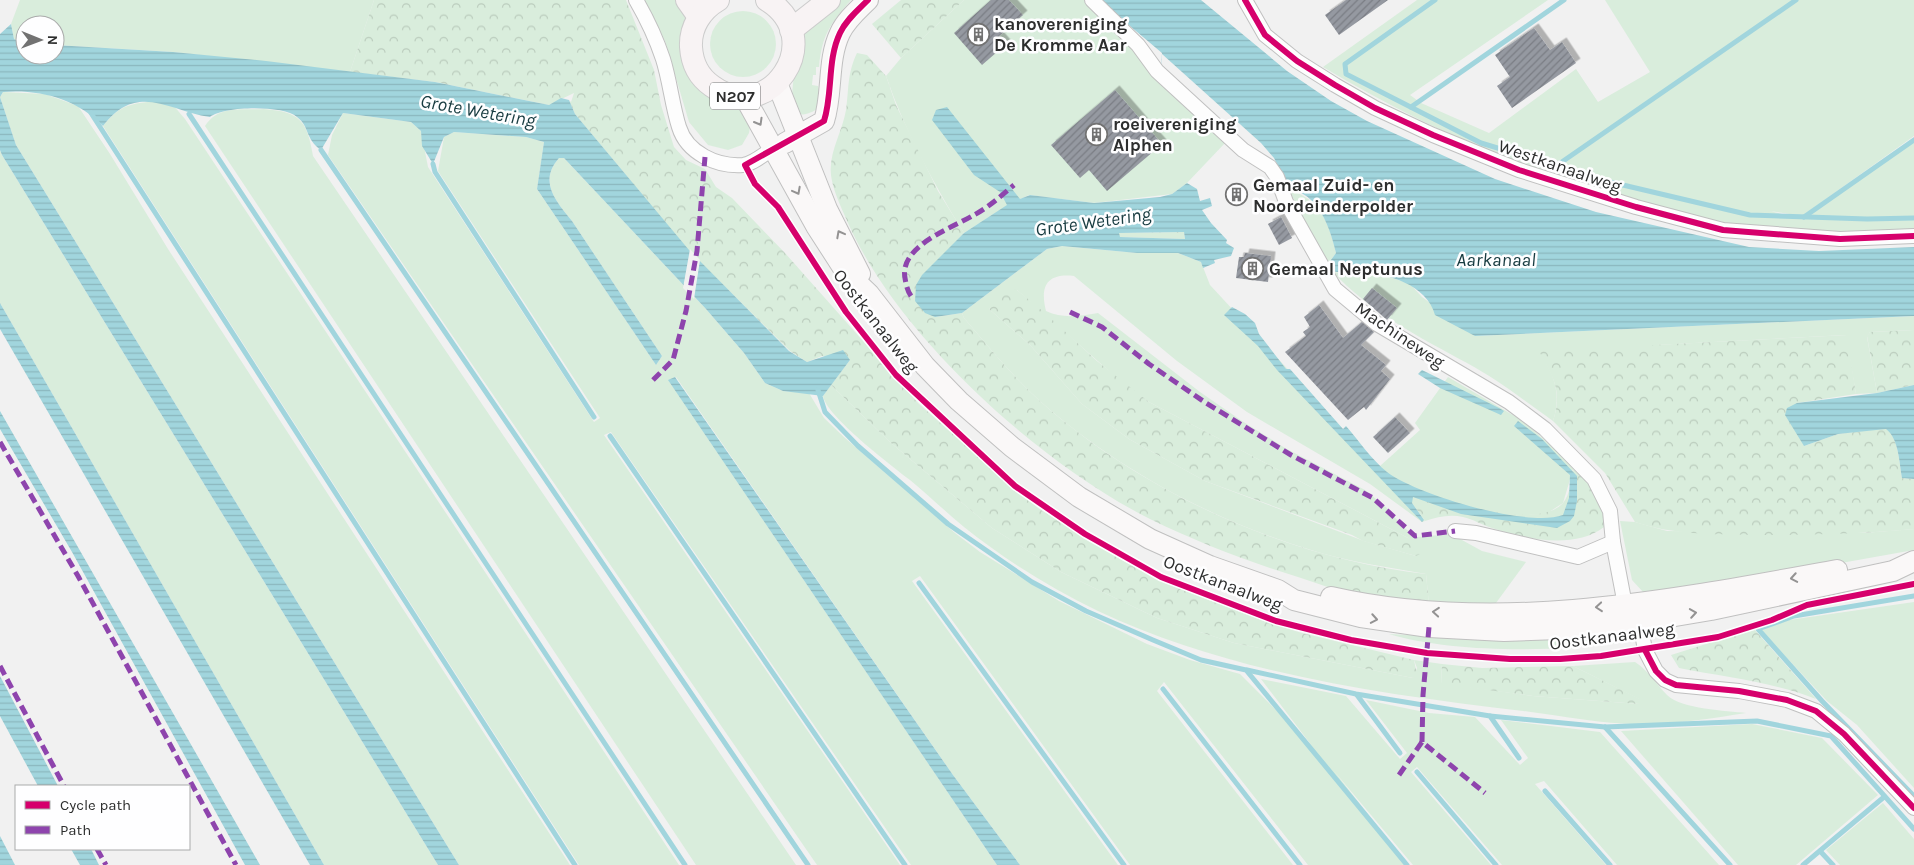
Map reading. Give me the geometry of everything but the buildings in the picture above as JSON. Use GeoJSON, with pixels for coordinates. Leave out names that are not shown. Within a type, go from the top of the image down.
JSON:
{"type":"FeatureCollection","features":[{"type":"Feature","properties":{"kind":"main road","name":"N207"},"geometry":{"type":"LineString","coordinates":[[718,0],[693,9],[692,56],[698,71],[708,83],[721,92],[744,96],[762,93],[777,83],[786,72],[792,59],[793,44],[791,30],[784,15],[772,1]]}},
{"type":"Feature","properties":{"kind":"main road"},"geometry":{"type":"LineString","coordinates":[[791,30],[829,0]]}},
{"type":"Feature","properties":{"kind":"main road"},"geometry":{"type":"LineString","coordinates":[[774,148],[797,138],[824,121],[828,107],[834,48],[840,32],[850,18],[868,0]]}},
{"type":"Feature","properties":{"kind":"main road","name":"Oostkanaalweg"},"geometry":{"type":"LineString","coordinates":[[777,83],[797,138],[827,210],[856,264],[869,294]]}},
{"type":"Feature","properties":{"kind":"main road","name":"Oostkanaalweg"},"geometry":{"type":"LineString","coordinates":[[744,96],[816,226],[845,271],[869,294],[925,366],[959,401],[1046,473],[1115,519],[1150,539],[1210,566],[1278,590],[1294,600],[1361,617],[1450,629],[1504,631],[1559,629],[1640,622],[1711,610],[1893,572],[1912,562]]}},
{"type":"Feature","properties":{"kind":"main road","name":"Oostkanaalweg"},"geometry":{"type":"LineString","coordinates":[[1278,590],[1296,590],[1337,599],[1443,612],[1521,613],[1625,605],[1765,583],[1891,560],[1912,562]]}},
{"type":"Feature","properties":{"kind":"street"},"geometry":{"type":"LineString","coordinates":[[636,0],[654,35],[663,61],[679,126],[689,143],[705,157],[716,161],[745,165],[774,148]]}},
{"type":"Feature","properties":{"kind":"street","name":"Machineweg"},"geometry":{"type":"LineString","coordinates":[[1092,0],[1138,45],[1157,71],[1243,150],[1270,167],[1277,177],[1286,202],[1335,289],[1385,329],[1509,402],[1545,429],[1594,479],[1610,511],[1612,542],[1625,605]]}},
{"type":"Feature","properties":{"kind":"street","name":"Westkanaalweg"},"geometry":{"type":"LineString","coordinates":[[1245,0],[1265,34],[1297,61],[1335,85],[1375,108],[1433,135],[1519,170],[1636,208],[1723,230],[1840,239],[1914,236]]}},
{"type":"Feature","properties":{"kind":"street"},"geometry":{"type":"LineString","coordinates":[[1455,531],[1476,533],[1578,558],[1612,542]]}},
{"type":"Feature","properties":{"kind":"street"},"geometry":{"type":"LineString","coordinates":[[1625,605],[1640,622],[1648,661],[1665,680],[1676,685],[1740,691],[1787,700],[1816,711],[1844,734],[1914,808]]}},
{"type":"Feature","properties":{"kind":"green space"},"geometry":{"type":"Polygon","coordinates":[[[20,0],[374,0],[350,72],[173,52],[65,46],[65,15],[15,15],[15,40],[11,24],[20,0]]]}},
{"type":"Feature","properties":{"kind":"green space"},"geometry":{"type":"Polygon","coordinates":[[[374,0],[626,0],[654,70],[661,105],[674,147],[686,160],[705,169],[716,187],[732,198],[785,253],[918,403],[1008,483],[1038,508],[1082,536],[1120,559],[1181,589],[1269,623],[1302,633],[1414,660],[1417,675],[1413,678],[1234,643],[1157,618],[1061,572],[992,528],[891,443],[831,385],[850,360],[822,356],[807,362],[790,351],[689,251],[575,114],[569,100],[571,102],[574,93],[549,105],[435,82],[350,72],[374,0]]]}},
{"type":"Feature","properties":{"kind":"green space"},"geometry":{"type":"Polygon","coordinates":[[[644,0],[680,0],[685,18],[684,44],[737,104],[750,127],[749,133],[742,145],[728,150],[708,145],[689,122],[665,41],[644,0]]]}},
{"type":"Feature","properties":{"kind":"green space"},"geometry":{"type":"Polygon","coordinates":[[[837,0],[851,0],[832,23],[822,46],[819,67],[816,67],[816,75],[813,75],[812,85],[818,86],[819,91],[822,91],[817,109],[805,114],[798,113],[792,97],[794,74],[802,35],[837,0]]]}},
{"type":"Feature","properties":{"kind":"green space"},"geometry":{"type":"Polygon","coordinates":[[[901,0],[964,0],[901,58],[872,24],[901,0]]]}},
{"type":"Feature","properties":{"kind":"green space"},"geometry":{"type":"Polygon","coordinates":[[[964,0],[1084,0],[1135,49],[1150,71],[1225,143],[1187,183],[1172,194],[1094,203],[1029,195],[1008,205],[964,233],[920,156],[886,76],[901,58],[964,0]]]}},
{"type":"Feature","properties":{"kind":"green space"},"geometry":{"type":"Polygon","coordinates":[[[1417,0],[1548,0],[1410,95],[1421,103],[1489,133],[1576,69],[1598,102],[1650,72],[1605,0],[1914,0],[1914,136],[1802,216],[1770,211],[1797,218],[1846,217],[1807,217],[1914,142],[1914,230],[1814,231],[1775,229],[1699,218],[1643,204],[1587,188],[1477,146],[1424,122],[1323,67],[1417,0]]]}},
{"type":"Feature","properties":{"kind":"green space"},"geometry":{"type":"Polygon","coordinates":[[[736,11],[750,11],[762,16],[771,25],[776,37],[774,57],[767,68],[750,77],[736,77],[724,72],[715,63],[710,51],[710,37],[715,25],[724,16],[736,11]]]}},
{"type":"Feature","properties":{"kind":"green space"},"geometry":{"type":"Polygon","coordinates":[[[857,53],[867,55],[886,76],[896,105],[938,191],[964,233],[916,285],[935,317],[962,313],[964,318],[1001,361],[1041,402],[1082,435],[1172,493],[1271,537],[1322,553],[1374,566],[1426,574],[1429,605],[1375,599],[1350,594],[1243,559],[1168,528],[1107,495],[1063,465],[1019,431],[976,392],[936,352],[901,309],[871,266],[848,223],[835,192],[831,163],[844,119],[850,75],[857,53]]]}},
{"type":"Feature","properties":{"kind":"green space"},"geometry":{"type":"Polygon","coordinates":[[[3,92],[45,94],[78,106],[110,154],[168,249],[570,865],[459,865],[16,145],[0,97],[3,92]]]}},
{"type":"Feature","properties":{"kind":"green space"},"geometry":{"type":"Polygon","coordinates":[[[159,101],[173,105],[185,119],[679,865],[579,865],[103,126],[121,109],[134,104],[159,101]]]}},
{"type":"Feature","properties":{"kind":"green space"},"geometry":{"type":"Polygon","coordinates":[[[239,109],[264,109],[286,113],[300,120],[308,134],[313,156],[796,865],[696,865],[205,126],[210,119],[223,112],[239,109]]]}},
{"type":"Feature","properties":{"kind":"green space"},"geometry":{"type":"Polygon","coordinates":[[[343,113],[411,122],[421,131],[428,167],[594,422],[600,418],[438,171],[444,137],[454,132],[526,137],[544,142],[537,189],[656,365],[662,356],[572,221],[555,199],[550,183],[550,175],[559,158],[564,158],[706,309],[744,353],[765,383],[783,391],[809,393],[824,418],[955,533],[980,552],[1059,601],[1147,644],[1190,660],[1240,674],[1312,746],[1261,679],[1346,696],[1400,759],[1407,753],[1366,700],[1429,713],[1475,717],[1520,765],[1528,758],[1501,720],[1600,732],[1719,865],[1617,865],[1544,781],[1535,784],[1606,865],[1502,865],[1417,767],[1411,772],[1491,865],[1413,865],[1334,771],[1408,865],[1308,865],[1164,682],[1157,691],[1293,865],[1130,865],[920,576],[912,581],[1118,865],[1020,865],[953,775],[676,377],[669,381],[997,865],[911,865],[611,432],[604,435],[900,865],[817,865],[328,155],[332,135],[343,113]]]}},
{"type":"Feature","properties":{"kind":"green space"},"geometry":{"type":"Polygon","coordinates":[[[0,150],[438,865],[324,865],[0,303],[0,150]]]}},
{"type":"Feature","properties":{"kind":"green space"},"geometry":{"type":"Polygon","coordinates":[[[1289,190],[1309,200],[1322,214],[1336,253],[1328,264],[1289,190]]]}},
{"type":"Feature","properties":{"kind":"green space"},"geometry":{"type":"Polygon","coordinates":[[[1184,232],[1185,239],[1119,237],[1119,233],[1184,232]]]}},
{"type":"Feature","properties":{"kind":"green space"},"geometry":{"type":"Polygon","coordinates":[[[1062,246],[1137,253],[1178,253],[1201,262],[1210,285],[1368,456],[1380,466],[1420,430],[1415,423],[1448,377],[1523,421],[1574,466],[1563,503],[1546,514],[1507,516],[1404,492],[1425,521],[1422,522],[1370,484],[1247,412],[1177,361],[1074,276],[1051,279],[1047,283],[1044,295],[1046,311],[1065,316],[1098,313],[1200,392],[1242,421],[1285,448],[1365,490],[1387,508],[1403,527],[1417,537],[1451,534],[1482,551],[1526,562],[1496,603],[1457,606],[1429,605],[1426,574],[1325,554],[1275,538],[1203,508],[1134,471],[1070,426],[1041,402],[1021,382],[964,318],[962,313],[1047,249],[1062,246]],[[1017,290],[989,309],[1030,345],[1082,404],[1129,439],[1205,481],[1364,541],[1416,556],[1408,538],[1149,402],[1125,385],[1017,290]]]}},
{"type":"Feature","properties":{"kind":"green space"},"geometry":{"type":"Polygon","coordinates":[[[1332,271],[1345,275],[1357,272],[1390,277],[1410,284],[1422,297],[1475,336],[1914,316],[1914,330],[1870,332],[1867,337],[1877,393],[1856,394],[1846,335],[1657,345],[1546,363],[1553,377],[1557,398],[1553,421],[1478,369],[1396,323],[1362,299],[1332,271]]]}},
{"type":"Feature","properties":{"kind":"green space"},"geometry":{"type":"Polygon","coordinates":[[[1011,289],[1017,290],[1097,361],[1149,402],[1408,538],[1421,547],[1422,553],[1416,556],[1363,541],[1352,535],[1205,481],[1129,439],[1082,404],[1030,345],[989,309],[1011,289]]]}},
{"type":"Feature","properties":{"kind":"green space"},"geometry":{"type":"Polygon","coordinates":[[[1914,330],[1914,385],[1877,393],[1867,336],[1870,332],[1914,330]]]}},
{"type":"Feature","properties":{"kind":"green space"},"geometry":{"type":"Polygon","coordinates":[[[1847,335],[1856,394],[1797,403],[1804,446],[1838,434],[1886,428],[1896,444],[1902,478],[1914,479],[1914,529],[1834,534],[1723,534],[1679,532],[1635,522],[1605,473],[1553,421],[1557,393],[1552,377],[1539,351],[1847,335]]]}},
{"type":"Feature","properties":{"kind":"green space"},"geometry":{"type":"Polygon","coordinates":[[[831,385],[891,443],[992,528],[1061,572],[1157,618],[1234,643],[1413,678],[1417,668],[1414,660],[1442,664],[1441,683],[1533,696],[1639,704],[1639,699],[1573,666],[1635,662],[1674,700],[1693,706],[1746,713],[1686,721],[1635,724],[1603,722],[1414,697],[1306,678],[1200,650],[1148,632],[1098,611],[1063,593],[1012,562],[964,527],[835,416],[823,396],[831,385]]]}},
{"type":"Feature","properties":{"kind":"green space"},"geometry":{"type":"Polygon","coordinates":[[[1574,466],[1595,494],[1604,518],[1604,527],[1592,534],[1578,538],[1564,540],[1534,539],[1488,527],[1458,516],[1444,516],[1425,521],[1404,492],[1487,511],[1532,514],[1550,511],[1563,503],[1569,491],[1574,466]]]}},
{"type":"Feature","properties":{"kind":"green space"},"geometry":{"type":"Polygon","coordinates":[[[1620,521],[1635,522],[1667,531],[1863,533],[1914,529],[1914,550],[1656,596],[1643,592],[1632,580],[1620,521]]]}},
{"type":"Feature","properties":{"kind":"green space"},"geometry":{"type":"Polygon","coordinates":[[[1914,602],[1914,788],[1857,725],[1827,701],[1761,630],[1789,620],[1914,602]]]}},
{"type":"Feature","properties":{"kind":"green space"},"geometry":{"type":"Polygon","coordinates":[[[1754,629],[1816,699],[1748,680],[1679,668],[1671,655],[1754,629]]]}},
{"type":"Feature","properties":{"kind":"green space"},"geometry":{"type":"Polygon","coordinates":[[[1389,634],[1454,637],[1610,634],[1619,639],[1618,643],[1592,646],[1503,649],[1442,645],[1389,634]]]}},
{"type":"Feature","properties":{"kind":"green space"},"geometry":{"type":"Polygon","coordinates":[[[1442,664],[1482,668],[1573,666],[1640,699],[1639,704],[1533,696],[1441,684],[1442,664]]]}},
{"type":"Feature","properties":{"kind":"green space"},"geometry":{"type":"Polygon","coordinates":[[[1752,724],[1822,738],[1878,795],[1796,865],[1738,865],[1621,731],[1752,724]]]}},
{"type":"Feature","properties":{"kind":"green space"},"geometry":{"type":"Polygon","coordinates":[[[1883,803],[1914,839],[1914,865],[1840,865],[1826,850],[1883,803]]]}},
{"type":"Feature","properties":{"kind":"water","name":"Aarkanaal"},"geometry":{"type":"Polygon","coordinates":[[[1099,0],[1201,0],[1287,71],[1331,101],[1367,121],[1495,179],[1596,212],[1749,247],[1819,251],[1914,247],[1914,316],[1475,336],[1435,315],[1431,305],[1424,296],[1415,288],[1394,278],[1370,273],[1332,271],[1328,264],[1336,253],[1327,225],[1313,202],[1304,194],[1292,190],[1278,189],[1262,192],[1259,185],[1283,176],[1274,158],[1261,143],[1244,143],[1161,68],[1162,53],[1099,0]]]}},
{"type":"Feature","properties":{"kind":"water","name":"Grote Wetering"},"geometry":{"type":"Polygon","coordinates":[[[11,24],[15,39],[15,65],[65,65],[65,46],[173,52],[266,61],[435,82],[549,105],[561,98],[569,100],[575,114],[689,250],[789,351],[807,362],[843,350],[850,360],[823,396],[783,391],[765,383],[744,353],[706,309],[564,158],[559,158],[550,175],[550,183],[555,199],[572,221],[662,356],[656,365],[537,189],[544,142],[526,137],[454,132],[444,137],[433,164],[422,146],[421,131],[411,122],[343,113],[321,150],[312,142],[304,125],[297,117],[279,110],[240,109],[217,113],[210,117],[154,102],[141,102],[128,105],[116,112],[103,126],[82,109],[57,98],[31,92],[3,92],[0,97],[0,34],[11,24]]]}},
{"type":"Feature","properties":{"kind":"water"},"geometry":{"type":"Polygon","coordinates":[[[0,97],[16,145],[459,865],[438,865],[2,155],[0,150],[0,97]]]}},
{"type":"Feature","properties":{"kind":"water","name":"Grote Wetering"},"geometry":{"type":"Polygon","coordinates":[[[947,107],[1020,199],[1030,195],[1094,203],[1160,197],[1172,194],[1187,183],[1197,189],[1200,201],[1210,198],[1212,206],[1202,210],[1227,240],[1226,243],[1234,248],[1231,256],[1214,260],[1215,263],[1203,268],[1201,262],[1178,253],[1137,253],[1062,246],[1047,249],[962,313],[935,317],[925,313],[915,301],[916,285],[922,275],[964,233],[1007,205],[1000,192],[974,175],[932,120],[936,110],[947,107]],[[1184,232],[1119,233],[1120,237],[1185,239],[1184,232]]]}},
{"type":"Feature","properties":{"kind":"water"},"geometry":{"type":"Polygon","coordinates":[[[0,303],[324,865],[310,865],[0,329],[0,303]]]}},
{"type":"Feature","properties":{"kind":"water"},"geometry":{"type":"Polygon","coordinates":[[[1232,307],[1245,314],[1255,323],[1259,334],[1286,369],[1290,369],[1343,429],[1346,426],[1387,472],[1422,490],[1473,507],[1525,517],[1547,518],[1563,515],[1569,498],[1570,475],[1514,426],[1518,421],[1542,439],[1577,476],[1577,501],[1574,516],[1570,521],[1557,528],[1461,514],[1413,497],[1412,503],[1424,520],[1422,522],[1277,370],[1258,346],[1224,315],[1232,307]]]}},
{"type":"Feature","properties":{"kind":"water"},"geometry":{"type":"Polygon","coordinates":[[[1422,370],[1504,411],[1501,415],[1440,388],[1418,374],[1422,370]]]}},
{"type":"Feature","properties":{"kind":"water"},"geometry":{"type":"Polygon","coordinates":[[[675,377],[953,775],[1020,865],[997,865],[668,380],[675,377]]]}},
{"type":"Feature","properties":{"kind":"water"},"geometry":{"type":"Polygon","coordinates":[[[1914,385],[1914,479],[1902,478],[1896,445],[1886,429],[1838,434],[1804,446],[1785,415],[1787,408],[1797,403],[1877,393],[1914,385]]]}},
{"type":"Feature","properties":{"kind":"water"},"geometry":{"type":"Polygon","coordinates":[[[0,411],[260,865],[245,865],[72,552],[0,429],[0,411]]]}},
{"type":"Feature","properties":{"kind":"water"},"geometry":{"type":"Polygon","coordinates":[[[0,676],[57,785],[37,785],[0,716],[0,676]]]}},
{"type":"Feature","properties":{"kind":"water"},"geometry":{"type":"Polygon","coordinates":[[[0,836],[15,865],[0,865],[0,836]]]}},
{"type":"Feature","properties":{"kind":"water"},"geometry":{"type":"Polygon","coordinates":[[[72,850],[92,850],[99,865],[80,865],[72,850]]]}},
{"type":"Feature","properties":{"kind":"pier"},"geometry":{"type":"Polygon","coordinates":[[[1162,54],[1261,143],[1244,143],[1161,68],[1162,54]]]}},
{"type":"Feature","properties":{"kind":"pier"},"geometry":{"type":"Polygon","coordinates":[[[690,249],[700,260],[694,299],[683,288],[690,249]]]}},
{"type":"Feature","properties":{"kind":"waterway"},"geometry":{"type":"LineString","coordinates":[[1435,0],[1345,64],[1346,74],[1481,143],[1606,181],[1750,215],[1867,219],[1914,218]]}},
{"type":"Feature","properties":{"kind":"waterway"},"geometry":{"type":"LineString","coordinates":[[1411,107],[1564,0]]}},
{"type":"Feature","properties":{"kind":"waterway"},"geometry":{"type":"LineString","coordinates":[[1556,166],[1796,0]]}},
{"type":"Feature","properties":{"kind":"waterway"},"geometry":{"type":"LineString","coordinates":[[91,113],[575,865]]}},
{"type":"Feature","properties":{"kind":"waterway"},"geometry":{"type":"LineString","coordinates":[[189,114],[685,865]]}},
{"type":"Feature","properties":{"kind":"waterway"},"geometry":{"type":"LineString","coordinates":[[1804,217],[1914,140]]}},
{"type":"Feature","properties":{"kind":"waterway"},"geometry":{"type":"LineString","coordinates":[[321,150],[808,865]]}},
{"type":"Feature","properties":{"kind":"waterway"},"geometry":{"type":"LineString","coordinates":[[433,164],[435,172],[594,417]]}},
{"type":"Feature","properties":{"kind":"waterway"},"geometry":{"type":"LineString","coordinates":[[818,390],[825,412],[858,446],[948,524],[1032,582],[1086,611],[1201,660],[1246,670],[1407,865]]}},
{"type":"Feature","properties":{"kind":"waterway"},"geometry":{"type":"LineString","coordinates":[[610,436],[905,865]]}},
{"type":"Feature","properties":{"kind":"waterway"},"geometry":{"type":"LineString","coordinates":[[919,583],[1124,865]]}},
{"type":"Feature","properties":{"kind":"waterway"},"geometry":{"type":"LineString","coordinates":[[1914,596],[1794,616],[1758,629],[1822,701],[1914,796]]}},
{"type":"Feature","properties":{"kind":"waterway"},"geometry":{"type":"LineString","coordinates":[[1247,670],[1356,694],[1490,716],[1519,758]]}},
{"type":"Feature","properties":{"kind":"waterway"},"geometry":{"type":"LineString","coordinates":[[1163,689],[1300,865]]}},
{"type":"Feature","properties":{"kind":"waterway"},"geometry":{"type":"LineString","coordinates":[[1357,695],[1400,753]]}},
{"type":"Feature","properties":{"kind":"waterway"},"geometry":{"type":"LineString","coordinates":[[1490,716],[1605,727],[1757,721],[1831,736],[1914,829]]}},
{"type":"Feature","properties":{"kind":"waterway"},"geometry":{"type":"LineString","coordinates":[[1605,727],[1730,865]]}},
{"type":"Feature","properties":{"kind":"waterway"},"geometry":{"type":"LineString","coordinates":[[1417,772],[1496,865]]}},
{"type":"Feature","properties":{"kind":"waterway"},"geometry":{"type":"LineString","coordinates":[[1545,791],[1610,865]]}},
{"type":"Feature","properties":{"kind":"waterway"},"geometry":{"type":"LineString","coordinates":[[1803,865],[1884,797]]}},
{"type":"Feature","properties":{"kind":"waterway"},"geometry":{"type":"LineString","coordinates":[[1820,851],[1833,865]]}},
{"type":"Feature","properties":{"kind":"marked path"},"geometry":{"type":"LineString","coordinates":[[653,380],[673,360],[686,311],[697,251],[705,157]]}},
{"type":"Feature","properties":{"kind":"marked path"},"geometry":{"type":"LineString","coordinates":[[911,296],[905,278],[905,267],[910,256],[918,247],[985,208],[1014,185]]}},
{"type":"Feature","properties":{"kind":"marked path"},"geometry":{"type":"LineString","coordinates":[[1070,312],[1102,327],[1149,364],[1206,403],[1291,455],[1373,498],[1415,536],[1455,531]]}},
{"type":"Feature","properties":{"kind":"marked path"},"geometry":{"type":"LineString","coordinates":[[0,442],[78,576],[236,865]]}},
{"type":"Feature","properties":{"kind":"marked path"},"geometry":{"type":"LineString","coordinates":[[1422,742],[1423,695],[1429,627]]}},
{"type":"Feature","properties":{"kind":"marked path"},"geometry":{"type":"LineString","coordinates":[[0,666],[63,785]]}},
{"type":"Feature","properties":{"kind":"marked path"},"geometry":{"type":"LineString","coordinates":[[1399,775],[1422,742],[1485,793]]}},
{"type":"Feature","properties":{"kind":"marked path"},"geometry":{"type":"LineString","coordinates":[[98,850],[106,865]]}},
{"type":"Feature","properties":{"kind":"cycle path"},"geometry":{"type":"LineString","coordinates":[[868,0],[852,15],[836,43],[824,121],[745,165],[755,184],[778,207],[846,312],[896,375],[1015,486],[1085,534],[1161,577],[1276,621],[1351,640],[1427,653],[1510,659],[1560,659],[1601,656],[1718,637],[1772,620],[1807,605],[1914,584]]}},
{"type":"Feature","properties":{"kind":"cycle path"},"geometry":{"type":"LineString","coordinates":[[1245,0],[1265,35],[1297,61],[1335,85],[1375,108],[1433,135],[1519,170],[1636,207],[1723,230],[1840,239],[1914,236]]}},
{"type":"Feature","properties":{"kind":"cycle path"},"geometry":{"type":"LineString","coordinates":[[1645,650],[1656,671],[1665,680],[1676,685],[1739,691],[1787,700],[1816,711],[1844,734],[1914,808]]}},
{"type":"Feature","properties":{"kind":"place","name":"kanovereniging De Kromme Aar"},"geometry":{"type":"Point","coordinates":[978,34]}},
{"type":"Feature","properties":{"kind":"place","name":"roeivereniging Alphen"},"geometry":{"type":"Point","coordinates":[1097,134]}},
{"type":"Feature","properties":{"kind":"place","name":"Gemaal Zuid- en Noordeinderpolder"},"geometry":{"type":"Point","coordinates":[1237,195]}},
{"type":"Feature","properties":{"kind":"place","name":"Gemaal Neptunus"},"geometry":{"type":"Point","coordinates":[1253,269]}}]}
